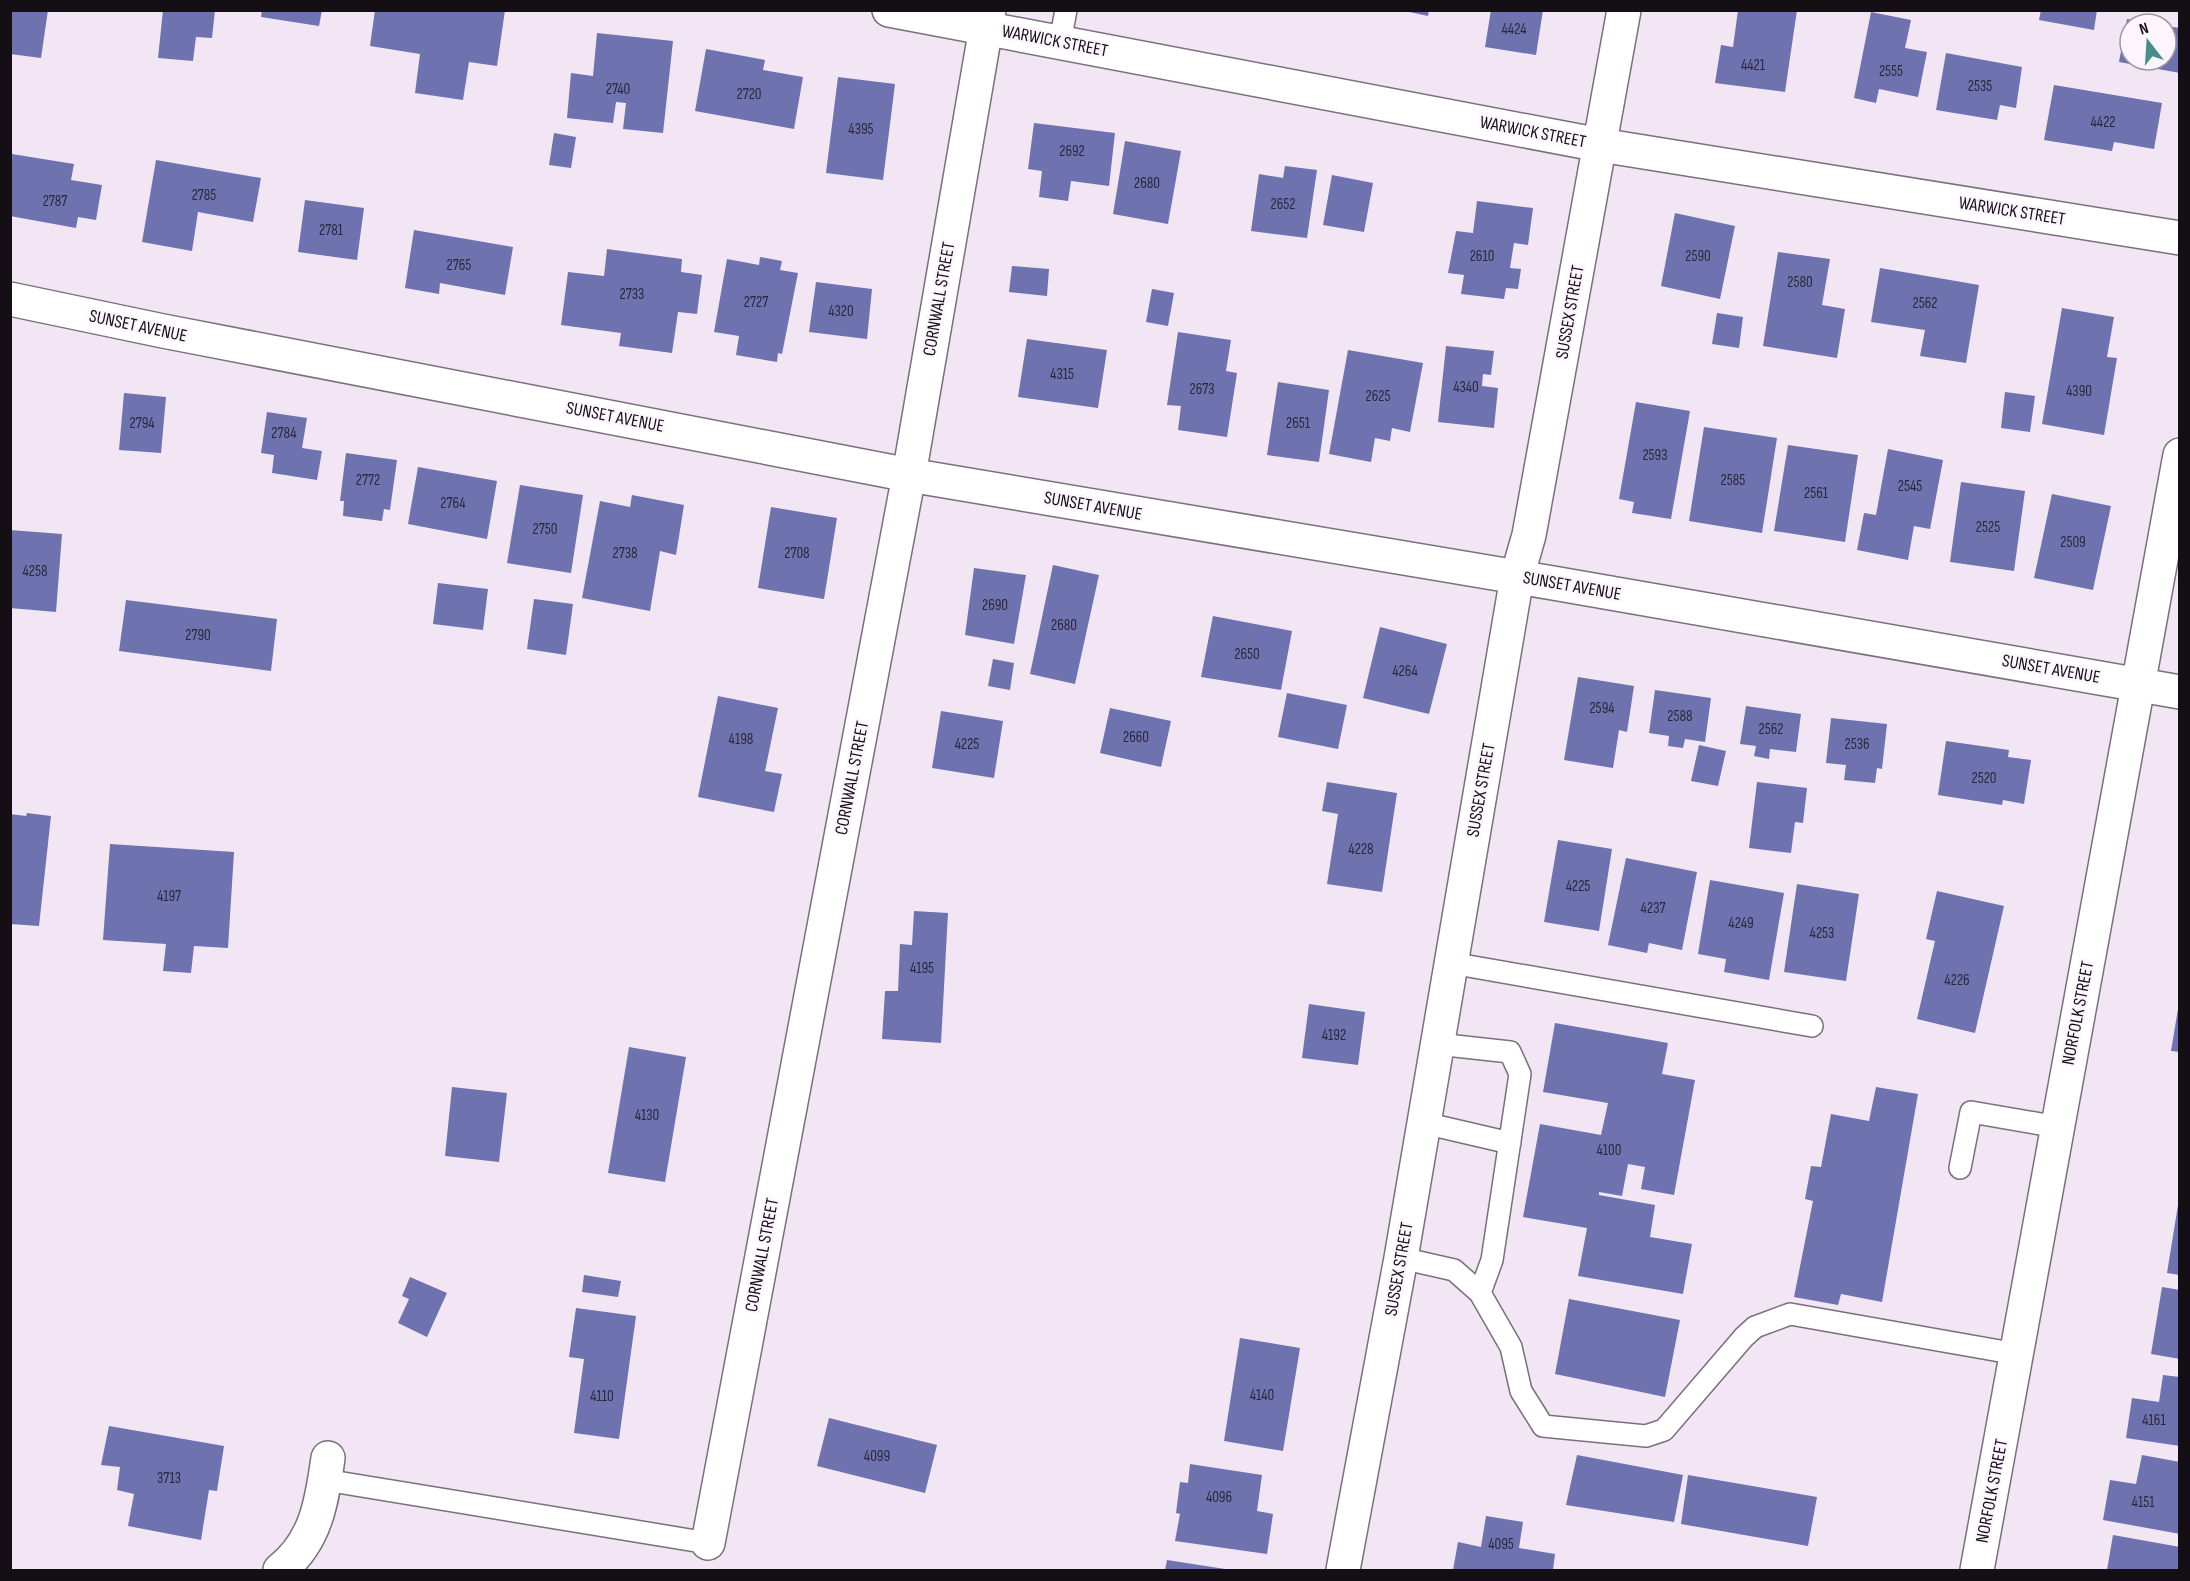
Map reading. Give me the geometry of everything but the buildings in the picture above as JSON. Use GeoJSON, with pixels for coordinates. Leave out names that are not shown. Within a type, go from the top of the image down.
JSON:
{"type":"FeatureCollection","features":[{"type":"Feature","properties":{"kind":"street","name":"WARWICK STREET"},"geometry":{"type":"LineString","coordinates":[[889,10],[987,19],[1060,42],[1600,145],[2180,238]]}},
{"type":"Feature","properties":{"kind":"street","name":"SUSSEX STREET"},"geometry":{"type":"LineString","coordinates":[[1343,1570],[1401,1258],[1517,577],[1529,535],[1624,10]]}},
{"type":"Feature","properties":{"kind":"street","name":"CORNWALL STREET"},"geometry":{"type":"LineString","coordinates":[[708,1543],[909,475],[987,19]]}},
{"type":"Feature","properties":{"kind":"street","name":"SUNSET AVENUE"},"geometry":{"type":"LineString","coordinates":[[10,299],[163,331],[909,475],[2180,692]]}},
{"type":"Feature","properties":{"kind":"street","name":"NORFOLK STREET"},"geometry":{"type":"LineString","coordinates":[[1977,1570],[2140,685],[2180,455]]}},
{"type":"Feature","properties":{"kind":"street"},"geometry":{"type":"LineString","coordinates":[[280,1570],[293,1560],[311,1534],[322,1503],[327,1469]]}},
{"type":"Feature","properties":{"kind":"lane"},"geometry":{"type":"LineString","coordinates":[[1060,42],[1066,10]]}},
{"type":"Feature","properties":{"kind":"lane"},"geometry":{"type":"LineString","coordinates":[[1451,963],[1812,1026]]}},
{"type":"Feature","properties":{"kind":"lane"},"geometry":{"type":"LineString","coordinates":[[1437,1044],[1510,1052],[1520,1074],[1492,1260],[1480,1293]]}},
{"type":"Feature","properties":{"kind":"lane"},"geometry":{"type":"LineString","coordinates":[[1960,1168],[1971,1112],[2058,1127]]}},
{"type":"Feature","properties":{"kind":"lane"},"geometry":{"type":"LineString","coordinates":[[1424,1124],[1510,1143]]}},
{"type":"Feature","properties":{"kind":"lane"},"geometry":{"type":"LineString","coordinates":[[1401,1258],[1454,1270],[1480,1293],[1511,1347],[1521,1391],[1543,1426],[1646,1436],[1664,1430],[1744,1337],[1755,1327],[1790,1314],[2017,1354]]}},
{"type":"Feature","properties":{"kind":"lane"},"geometry":{"type":"LineString","coordinates":[[327,1469],[708,1543]]}}]}
